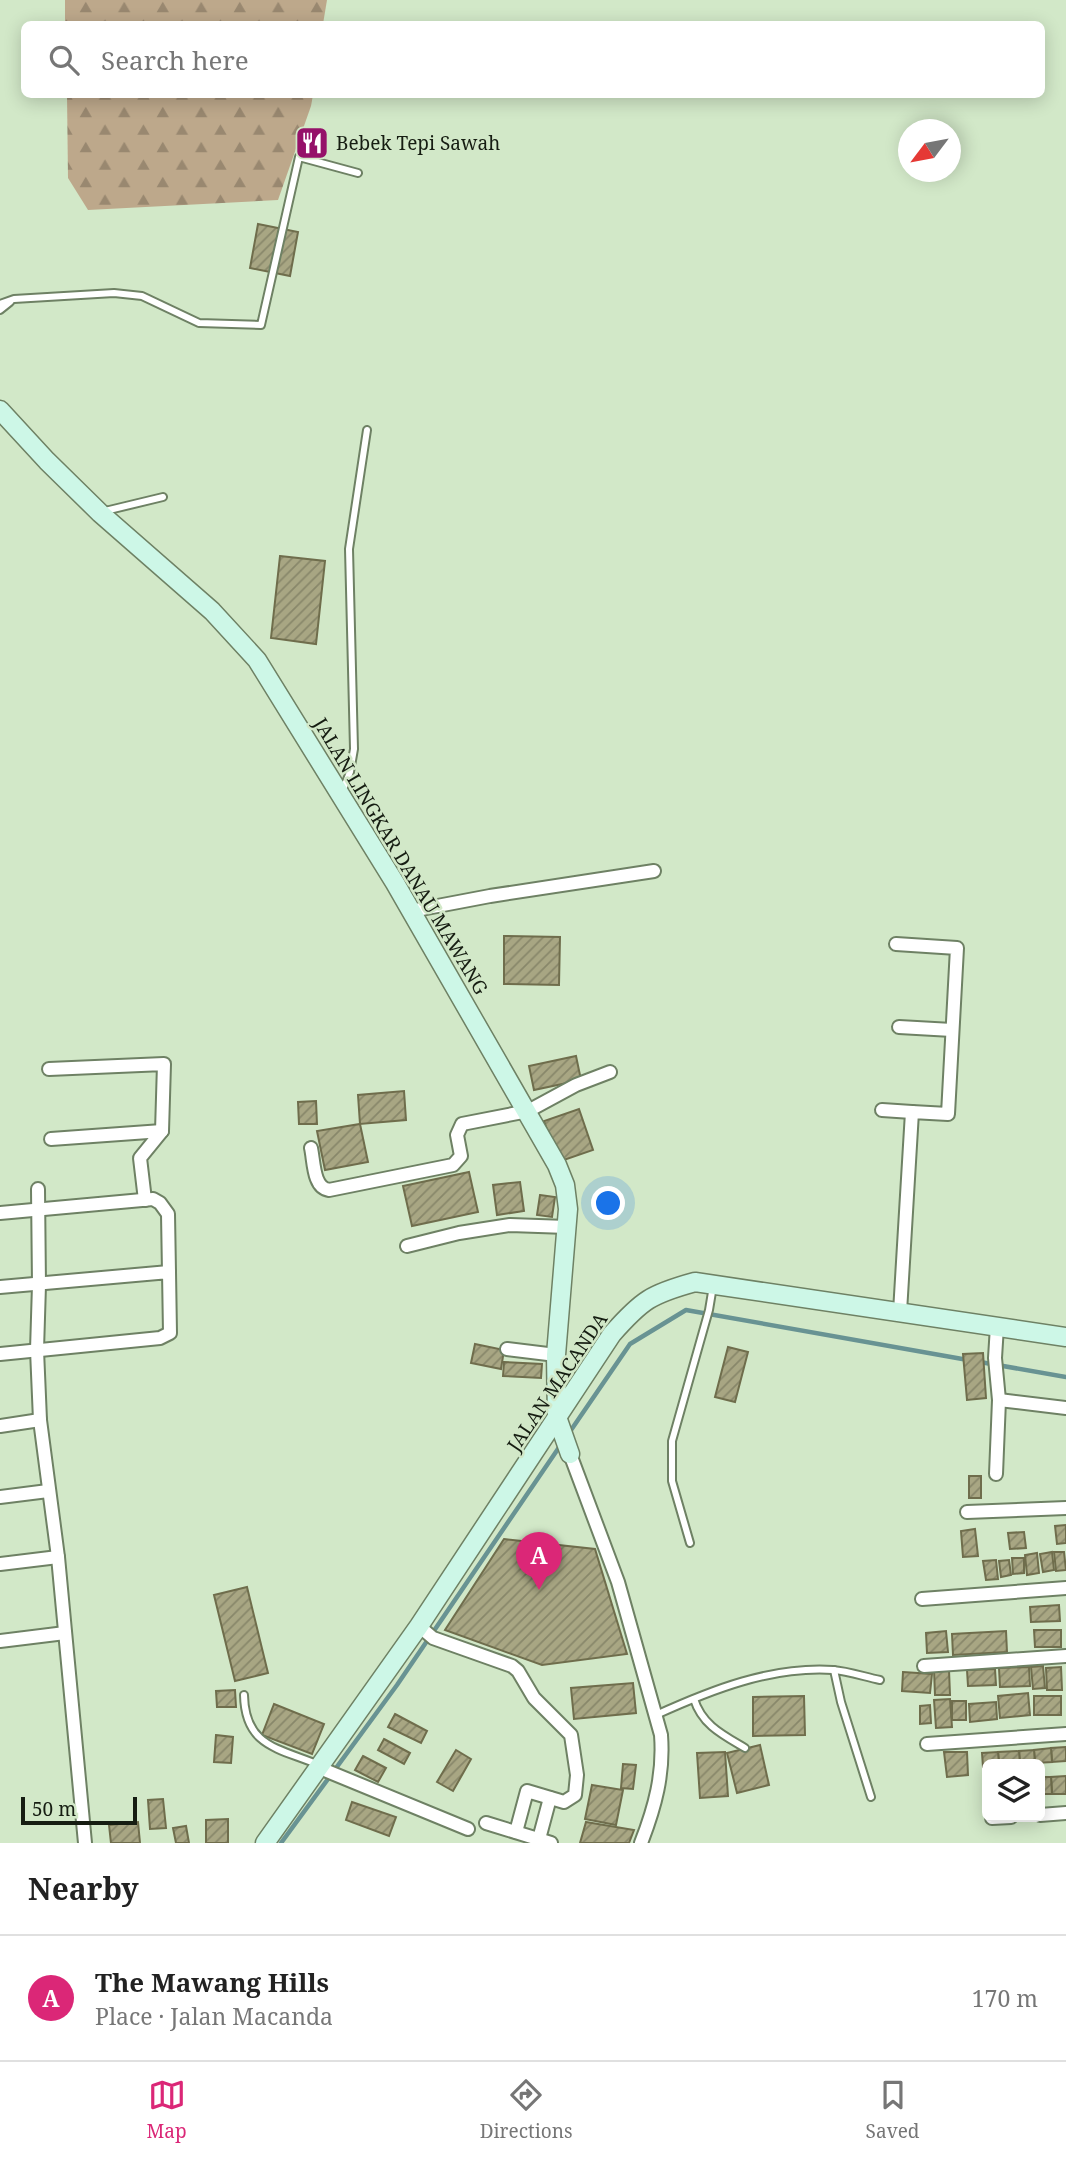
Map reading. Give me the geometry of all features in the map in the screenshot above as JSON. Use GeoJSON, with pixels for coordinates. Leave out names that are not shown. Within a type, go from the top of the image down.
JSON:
{"type":"FeatureCollection","features":[{"type":"Feature","properties":{"kind":"street","name":"JALAN LINGKAR DANAU MAWANG"},"geometry":{"type":"LineString","coordinates":[[0,410],[100,513],[212,611],[257,660],[411,911],[528,1111],[565,1185],[567,1227],[556,1355],[560,1423],[570,1454]]}},
{"type":"Feature","properties":{"kind":"street"},"geometry":{"type":"LineString","coordinates":[[411,911],[654,871]]}},
{"type":"Feature","properties":{"kind":"street"},"geometry":{"type":"LineString","coordinates":[[882,1110],[948,1114],[957,948],[896,944]]}},
{"type":"Feature","properties":{"kind":"street"},"geometry":{"type":"LineString","coordinates":[[899,1027],[953,1030]]}},
{"type":"Feature","properties":{"kind":"street"},"geometry":{"type":"LineString","coordinates":[[49,1069],[164,1064],[162,1131],[140,1158],[145,1200]]}},
{"type":"Feature","properties":{"kind":"street"},"geometry":{"type":"LineString","coordinates":[[311,1147],[318,1185],[323,1190],[453,1164],[459,1161],[461,1156],[457,1135],[462,1124],[528,1111],[610,1072]]}},
{"type":"Feature","properties":{"kind":"street"},"geometry":{"type":"LineString","coordinates":[[901,1311],[912,1112]]}},
{"type":"Feature","properties":{"kind":"street"},"geometry":{"type":"LineString","coordinates":[[51,1139],[162,1131]]}},
{"type":"Feature","properties":{"kind":"street"},"geometry":{"type":"LineString","coordinates":[[37,1189],[40,1420],[58,1557],[85,1843]]}},
{"type":"Feature","properties":{"kind":"street"},"geometry":{"type":"LineString","coordinates":[[0,1213],[153,1199],[160,1203],[168,1214],[170,1333],[166,1336],[0,1354]]}},
{"type":"Feature","properties":{"kind":"street"},"geometry":{"type":"LineString","coordinates":[[407,1246],[459,1233],[510,1225],[567,1227]]}},
{"type":"Feature","properties":{"kind":"street"},"geometry":{"type":"LineString","coordinates":[[0,1287],[169,1272]]}},
{"type":"Feature","properties":{"kind":"street","name":"JALAN MACANDA"},"geometry":{"type":"LineString","coordinates":[[265,1843],[327,1770],[425,1631],[560,1423],[612,1334],[633,1310],[656,1293],[695,1282],[712,1288],[901,1311],[996,1330],[1066,1337]]}},
{"type":"Feature","properties":{"kind":"street"},"geometry":{"type":"LineString","coordinates":[[996,1330],[995,1358],[999,1400],[996,1474]]}},
{"type":"Feature","properties":{"kind":"street"},"geometry":{"type":"LineString","coordinates":[[507,1349],[556,1355]]}},
{"type":"Feature","properties":{"kind":"street"},"geometry":{"type":"LineString","coordinates":[[999,1400],[1066,1408]]}},
{"type":"Feature","properties":{"kind":"street"},"geometry":{"type":"LineString","coordinates":[[0,1426],[40,1420]]}},
{"type":"Feature","properties":{"kind":"street"},"geometry":{"type":"LineString","coordinates":[[570,1454],[618,1582],[660,1713],[661,1778],[641,1843]]}},
{"type":"Feature","properties":{"kind":"street"},"geometry":{"type":"LineString","coordinates":[[0,1497],[48,1491]]}},
{"type":"Feature","properties":{"kind":"street"},"geometry":{"type":"LineString","coordinates":[[967,1512],[1066,1508]]}},
{"type":"Feature","properties":{"kind":"street"},"geometry":{"type":"LineString","coordinates":[[0,1564],[58,1557]]}},
{"type":"Feature","properties":{"kind":"street"},"geometry":{"type":"LineString","coordinates":[[922,1599],[1066,1588]]}},
{"type":"Feature","properties":{"kind":"street"},"geometry":{"type":"LineString","coordinates":[[425,1631],[512,1666],[518,1671],[534,1698],[571,1735],[577,1775],[575,1795],[564,1802],[527,1791],[516,1832]]}},
{"type":"Feature","properties":{"kind":"street"},"geometry":{"type":"LineString","coordinates":[[0,1641],[65,1633]]}},
{"type":"Feature","properties":{"kind":"street"},"geometry":{"type":"LineString","coordinates":[[925,1666],[1066,1656]]}},
{"type":"Feature","properties":{"kind":"street"},"geometry":{"type":"LineString","coordinates":[[927,1744],[1066,1734]]}},
{"type":"Feature","properties":{"kind":"street"},"geometry":{"type":"LineString","coordinates":[[327,1770],[468,1829]]}},
{"type":"Feature","properties":{"kind":"street"},"geometry":{"type":"LineString","coordinates":[[486,1823],[545,1841],[550,1798]]}},
{"type":"Feature","properties":{"kind":"street"},"geometry":{"type":"LineString","coordinates":[[1045,1815],[1066,1813]]}},
{"type":"Feature","properties":{"kind":"lane"},"geometry":{"type":"LineString","coordinates":[[0,303],[14,299],[114,293],[142,296],[198,323],[261,324],[299,157],[358,173]]}},
{"type":"Feature","properties":{"kind":"lane"},"geometry":{"type":"LineString","coordinates":[[0,310],[14,299]]}},
{"type":"Feature","properties":{"kind":"lane"},"geometry":{"type":"LineString","coordinates":[[340,796],[351,772],[354,749],[349,549],[367,430]]}},
{"type":"Feature","properties":{"kind":"lane"},"geometry":{"type":"LineString","coordinates":[[100,513],[163,497]]}},
{"type":"Feature","properties":{"kind":"lane"},"geometry":{"type":"LineString","coordinates":[[690,1543],[672,1480],[672,1441],[709,1310],[712,1288]]}},
{"type":"Feature","properties":{"kind":"lane"},"geometry":{"type":"LineString","coordinates":[[660,1713],[729,1685],[787,1671],[834,1670],[880,1680]]}},
{"type":"Feature","properties":{"kind":"lane"},"geometry":{"type":"LineString","coordinates":[[834,1670],[841,1702],[871,1797]]}},
{"type":"Feature","properties":{"kind":"lane"},"geometry":{"type":"LineString","coordinates":[[244,1695],[244,1714],[253,1733],[262,1741],[327,1770]]}},
{"type":"Feature","properties":{"kind":"lane"},"geometry":{"type":"LineString","coordinates":[[694,1699],[697,1710],[709,1724],[745,1748]]}},
{"type":"Feature","properties":{"kind":"green space"},"geometry":{"type":"Polygon","coordinates":[[[65,0],[327,0],[324,21],[65,21],[65,0]]]}},
{"type":"Feature","properties":{"kind":"green space"},"geometry":{"type":"Polygon","coordinates":[[[67,98],[312,98],[278,200],[88,210],[68,178],[67,98]]]}},
{"type":"Feature","properties":{"kind":"building"},"geometry":{"type":"Polygon","coordinates":[[[258,224],[298,232],[290,276],[250,268],[258,224]]]}},
{"type":"Feature","properties":{"kind":"building"},"geometry":{"type":"Polygon","coordinates":[[[280,556],[325,561],[316,644],[271,638],[280,556]]]}},
{"type":"Feature","properties":{"kind":"building"},"geometry":{"type":"Polygon","coordinates":[[[504,936],[560,937],[559,985],[504,984],[504,936]]]}},
{"type":"Feature","properties":{"kind":"building"},"geometry":{"type":"Polygon","coordinates":[[[576,1056],[581,1080],[534,1090],[529,1066],[576,1056]]]}},
{"type":"Feature","properties":{"kind":"building"},"geometry":{"type":"Polygon","coordinates":[[[404,1091],[406,1120],[360,1124],[358,1095],[404,1091]]]}},
{"type":"Feature","properties":{"kind":"building"},"geometry":{"type":"Polygon","coordinates":[[[316,1101],[317,1124],[299,1124],[298,1102],[316,1101]]]}},
{"type":"Feature","properties":{"kind":"building"},"geometry":{"type":"Polygon","coordinates":[[[579,1109],[593,1150],[558,1162],[544,1121],[579,1109]]]}},
{"type":"Feature","properties":{"kind":"building"},"geometry":{"type":"Polygon","coordinates":[[[360,1124],[368,1162],[325,1170],[317,1131],[360,1124]]]}},
{"type":"Feature","properties":{"kind":"building"},"geometry":{"type":"Polygon","coordinates":[[[469,1172],[478,1212],[412,1226],[403,1186],[469,1172]]]}},
{"type":"Feature","properties":{"kind":"building"},"geometry":{"type":"Polygon","coordinates":[[[520,1182],[524,1211],[497,1215],[493,1185],[520,1182]]]}},
{"type":"Feature","properties":{"kind":"building"},"geometry":{"type":"Polygon","coordinates":[[[540,1195],[555,1197],[552,1217],[537,1215],[540,1195]]]}},
{"type":"Feature","properties":{"kind":"building"},"geometry":{"type":"Polygon","coordinates":[[[475,1344],[504,1350],[501,1369],[471,1363],[475,1344]]]}},
{"type":"Feature","properties":{"kind":"building"},"geometry":{"type":"Polygon","coordinates":[[[728,1347],[748,1352],[735,1402],[715,1397],[728,1347]]]}},
{"type":"Feature","properties":{"kind":"building"},"geometry":{"type":"Polygon","coordinates":[[[983,1353],[986,1398],[967,1400],[963,1354],[983,1353]]]}},
{"type":"Feature","properties":{"kind":"building"},"geometry":{"type":"Polygon","coordinates":[[[504,1362],[542,1364],[541,1378],[503,1376],[504,1362]]]}},
{"type":"Feature","properties":{"kind":"building"},"geometry":{"type":"Polygon","coordinates":[[[969,1476],[981,1476],[981,1498],[969,1498],[969,1476]]]}},
{"type":"Feature","properties":{"kind":"building"},"geometry":{"type":"Polygon","coordinates":[[[1066,1525],[1066,1543],[1057,1544],[1055,1526],[1066,1525]]]}},
{"type":"Feature","properties":{"kind":"building"},"geometry":{"type":"Polygon","coordinates":[[[975,1529],[978,1556],[963,1557],[961,1531],[975,1529]]]}},
{"type":"Feature","properties":{"kind":"building"},"geometry":{"type":"Polygon","coordinates":[[[1024,1532],[1026,1548],[1010,1549],[1008,1533],[1024,1532]]]}},
{"type":"Feature","properties":{"kind":"building"},"geometry":{"type":"Polygon","coordinates":[[[504,1539],[595,1549],[627,1654],[542,1665],[445,1630],[504,1539]]]}},
{"type":"Feature","properties":{"kind":"building"},"geometry":{"type":"Polygon","coordinates":[[[1052,1552],[1054,1570],[1043,1572],[1040,1554],[1052,1552]]]}},
{"type":"Feature","properties":{"kind":"building"},"geometry":{"type":"Polygon","coordinates":[[[1054,1552],[1064,1552],[1066,1570],[1056,1571],[1054,1552]]]}},
{"type":"Feature","properties":{"kind":"building"},"geometry":{"type":"Polygon","coordinates":[[[1037,1553],[1039,1573],[1027,1575],[1025,1555],[1037,1553]]]}},
{"type":"Feature","properties":{"kind":"building"},"geometry":{"type":"Polygon","coordinates":[[[1012,1558],[1024,1558],[1024,1573],[1013,1574],[1012,1558]]]}},
{"type":"Feature","properties":{"kind":"building"},"geometry":{"type":"Polygon","coordinates":[[[996,1560],[998,1579],[986,1580],[983,1561],[996,1560]]]}},
{"type":"Feature","properties":{"kind":"building"},"geometry":{"type":"Polygon","coordinates":[[[1009,1560],[1011,1575],[1001,1577],[999,1561],[1009,1560]]]}},
{"type":"Feature","properties":{"kind":"building"},"geometry":{"type":"Polygon","coordinates":[[[247,1587],[268,1673],[235,1681],[214,1595],[247,1587]]]}},
{"type":"Feature","properties":{"kind":"building"},"geometry":{"type":"Polygon","coordinates":[[[1059,1605],[1060,1621],[1031,1622],[1030,1607],[1059,1605]]]}},
{"type":"Feature","properties":{"kind":"building"},"geometry":{"type":"Polygon","coordinates":[[[1034,1630],[1061,1630],[1061,1647],[1035,1647],[1034,1630]]]}},
{"type":"Feature","properties":{"kind":"building"},"geometry":{"type":"Polygon","coordinates":[[[946,1631],[948,1652],[927,1653],[926,1633],[946,1631]]]}},
{"type":"Feature","properties":{"kind":"building"},"geometry":{"type":"Polygon","coordinates":[[[1006,1631],[1007,1652],[953,1655],[952,1634],[1006,1631]]]}},
{"type":"Feature","properties":{"kind":"building"},"geometry":{"type":"Polygon","coordinates":[[[1043,1666],[1045,1688],[1033,1689],[1031,1667],[1043,1666]]]}},
{"type":"Feature","properties":{"kind":"building"},"geometry":{"type":"Polygon","coordinates":[[[1029,1667],[1030,1686],[1000,1687],[999,1668],[1029,1667]]]}},
{"type":"Feature","properties":{"kind":"building"},"geometry":{"type":"Polygon","coordinates":[[[1061,1667],[1062,1690],[1047,1690],[1046,1668],[1061,1667]]]}},
{"type":"Feature","properties":{"kind":"building"},"geometry":{"type":"Polygon","coordinates":[[[995,1669],[996,1685],[968,1686],[967,1670],[995,1669]]]}},
{"type":"Feature","properties":{"kind":"building"},"geometry":{"type":"Polygon","coordinates":[[[934,1670],[949,1670],[950,1695],[935,1695],[934,1670]]]}},
{"type":"Feature","properties":{"kind":"building"},"geometry":{"type":"Polygon","coordinates":[[[903,1672],[932,1674],[930,1693],[902,1691],[903,1672]]]}},
{"type":"Feature","properties":{"kind":"building"},"geometry":{"type":"Polygon","coordinates":[[[633,1683],[636,1713],[574,1719],[571,1688],[633,1683]]]}},
{"type":"Feature","properties":{"kind":"building"},"geometry":{"type":"Polygon","coordinates":[[[235,1690],[236,1707],[217,1707],[216,1691],[235,1690]]]}},
{"type":"Feature","properties":{"kind":"building"},"geometry":{"type":"Polygon","coordinates":[[[1028,1693],[1030,1715],[1000,1718],[998,1696],[1028,1693]]]}},
{"type":"Feature","properties":{"kind":"building"},"geometry":{"type":"Polygon","coordinates":[[[804,1696],[805,1735],[753,1736],[753,1697],[804,1696]]]}},
{"type":"Feature","properties":{"kind":"building"},"geometry":{"type":"Polygon","coordinates":[[[1034,1696],[1061,1696],[1061,1715],[1034,1715],[1034,1696]]]}},
{"type":"Feature","properties":{"kind":"building"},"geometry":{"type":"Polygon","coordinates":[[[950,1699],[952,1727],[936,1728],[934,1700],[950,1699]]]}},
{"type":"Feature","properties":{"kind":"building"},"geometry":{"type":"Polygon","coordinates":[[[952,1701],[966,1701],[966,1720],[952,1720],[952,1701]]]}},
{"type":"Feature","properties":{"kind":"building"},"geometry":{"type":"Polygon","coordinates":[[[996,1702],[997,1719],[970,1722],[969,1704],[996,1702]]]}},
{"type":"Feature","properties":{"kind":"building"},"geometry":{"type":"Polygon","coordinates":[[[274,1704],[324,1724],[312,1754],[262,1735],[274,1704]]]}},
{"type":"Feature","properties":{"kind":"building"},"geometry":{"type":"Polygon","coordinates":[[[930,1705],[931,1723],[920,1724],[920,1706],[930,1705]]]}},
{"type":"Feature","properties":{"kind":"building"},"geometry":{"type":"Polygon","coordinates":[[[395,1714],[427,1731],[421,1743],[388,1727],[395,1714]]]}},
{"type":"Feature","properties":{"kind":"building"},"geometry":{"type":"Polygon","coordinates":[[[216,1735],[233,1737],[231,1763],[214,1762],[216,1735]]]}},
{"type":"Feature","properties":{"kind":"building"},"geometry":{"type":"Polygon","coordinates":[[[384,1739],[410,1753],[404,1764],[378,1750],[384,1739]]]}},
{"type":"Feature","properties":{"kind":"building"},"geometry":{"type":"Polygon","coordinates":[[[760,1745],[769,1785],[737,1793],[727,1753],[760,1745]]]}},
{"type":"Feature","properties":{"kind":"building"},"geometry":{"type":"Polygon","coordinates":[[[1066,1747],[1066,1761],[1052,1762],[1051,1748],[1066,1747]]]}},
{"type":"Feature","properties":{"kind":"building"},"geometry":{"type":"Polygon","coordinates":[[[1051,1748],[1052,1762],[1035,1759],[1034,1750],[1051,1748]]]}},
{"type":"Feature","properties":{"kind":"building"},"geometry":{"type":"Polygon","coordinates":[[[456,1750],[471,1759],[453,1791],[437,1782],[456,1750]]]}},
{"type":"Feature","properties":{"kind":"building"},"geometry":{"type":"Polygon","coordinates":[[[1034,1750],[1035,1759],[1020,1759],[1019,1751],[1034,1750]]]}},
{"type":"Feature","properties":{"kind":"building"},"geometry":{"type":"Polygon","coordinates":[[[1019,1751],[1020,1759],[999,1759],[998,1752],[1019,1751]]]}},
{"type":"Feature","properties":{"kind":"building"},"geometry":{"type":"Polygon","coordinates":[[[725,1752],[728,1796],[700,1798],[697,1753],[725,1752]]]}},
{"type":"Feature","properties":{"kind":"building"},"geometry":{"type":"Polygon","coordinates":[[[944,1752],[967,1752],[968,1775],[947,1777],[944,1752]]]}},
{"type":"Feature","properties":{"kind":"building"},"geometry":{"type":"Polygon","coordinates":[[[998,1752],[999,1759],[982,1759],[982,1753],[998,1752]]]}},
{"type":"Feature","properties":{"kind":"building"},"geometry":{"type":"Polygon","coordinates":[[[363,1756],[386,1768],[378,1782],[355,1770],[363,1756]]]}},
{"type":"Feature","properties":{"kind":"building"},"geometry":{"type":"Polygon","coordinates":[[[623,1764],[636,1765],[633,1789],[621,1788],[623,1764]]]}},
{"type":"Feature","properties":{"kind":"building"},"geometry":{"type":"Polygon","coordinates":[[[1066,1776],[1066,1794],[1052,1794],[1051,1777],[1066,1776]]]}},
{"type":"Feature","properties":{"kind":"building"},"geometry":{"type":"Polygon","coordinates":[[[1045,1777],[1051,1777],[1052,1794],[1045,1794],[1045,1777]]]}},
{"type":"Feature","properties":{"kind":"building"},"geometry":{"type":"Polygon","coordinates":[[[592,1785],[623,1790],[616,1825],[585,1819],[592,1785]]]}},
{"type":"Feature","properties":{"kind":"building"},"geometry":{"type":"Polygon","coordinates":[[[163,1799],[166,1828],[150,1829],[148,1800],[163,1799]]]}},
{"type":"Feature","properties":{"kind":"building"},"geometry":{"type":"Polygon","coordinates":[[[352,1802],[396,1817],[389,1836],[346,1820],[352,1802]]]}},
{"type":"Feature","properties":{"kind":"building"},"geometry":{"type":"Polygon","coordinates":[[[228,1819],[228,1843],[206,1843],[206,1820],[228,1819]]]}},
{"type":"Feature","properties":{"kind":"building"},"geometry":{"type":"Polygon","coordinates":[[[138,1822],[140,1843],[111,1843],[109,1825],[138,1822]]]}},
{"type":"Feature","properties":{"kind":"building"},"geometry":{"type":"Polygon","coordinates":[[[586,1822],[634,1830],[629,1843],[580,1843],[586,1822]]]}},
{"type":"Feature","properties":{"kind":"building"},"geometry":{"type":"Polygon","coordinates":[[[186,1826],[189,1843],[176,1843],[173,1828],[186,1826]]]}},
{"type":"Feature","properties":{"kind":"waterway"},"geometry":{"type":"LineString","coordinates":[[569,1433],[630,1344],[686,1310],[968,1360]]}},
{"type":"Feature","properties":{"kind":"waterway"},"geometry":{"type":"LineString","coordinates":[[980,1362],[1066,1377]]}},
{"type":"Feature","properties":{"kind":"waterway"},"geometry":{"type":"LineString","coordinates":[[281,1843],[397,1685],[562,1443]]}},
{"type":"Feature","properties":{"kind":"place","name":"Bebek Tepi Sawah"},"geometry":{"type":"Point","coordinates":[312,143]}},
{"type":"Feature","properties":{"kind":"place","name":"The Mawang Hills"},"geometry":{"type":"Point","coordinates":[539,1590]}}]}
